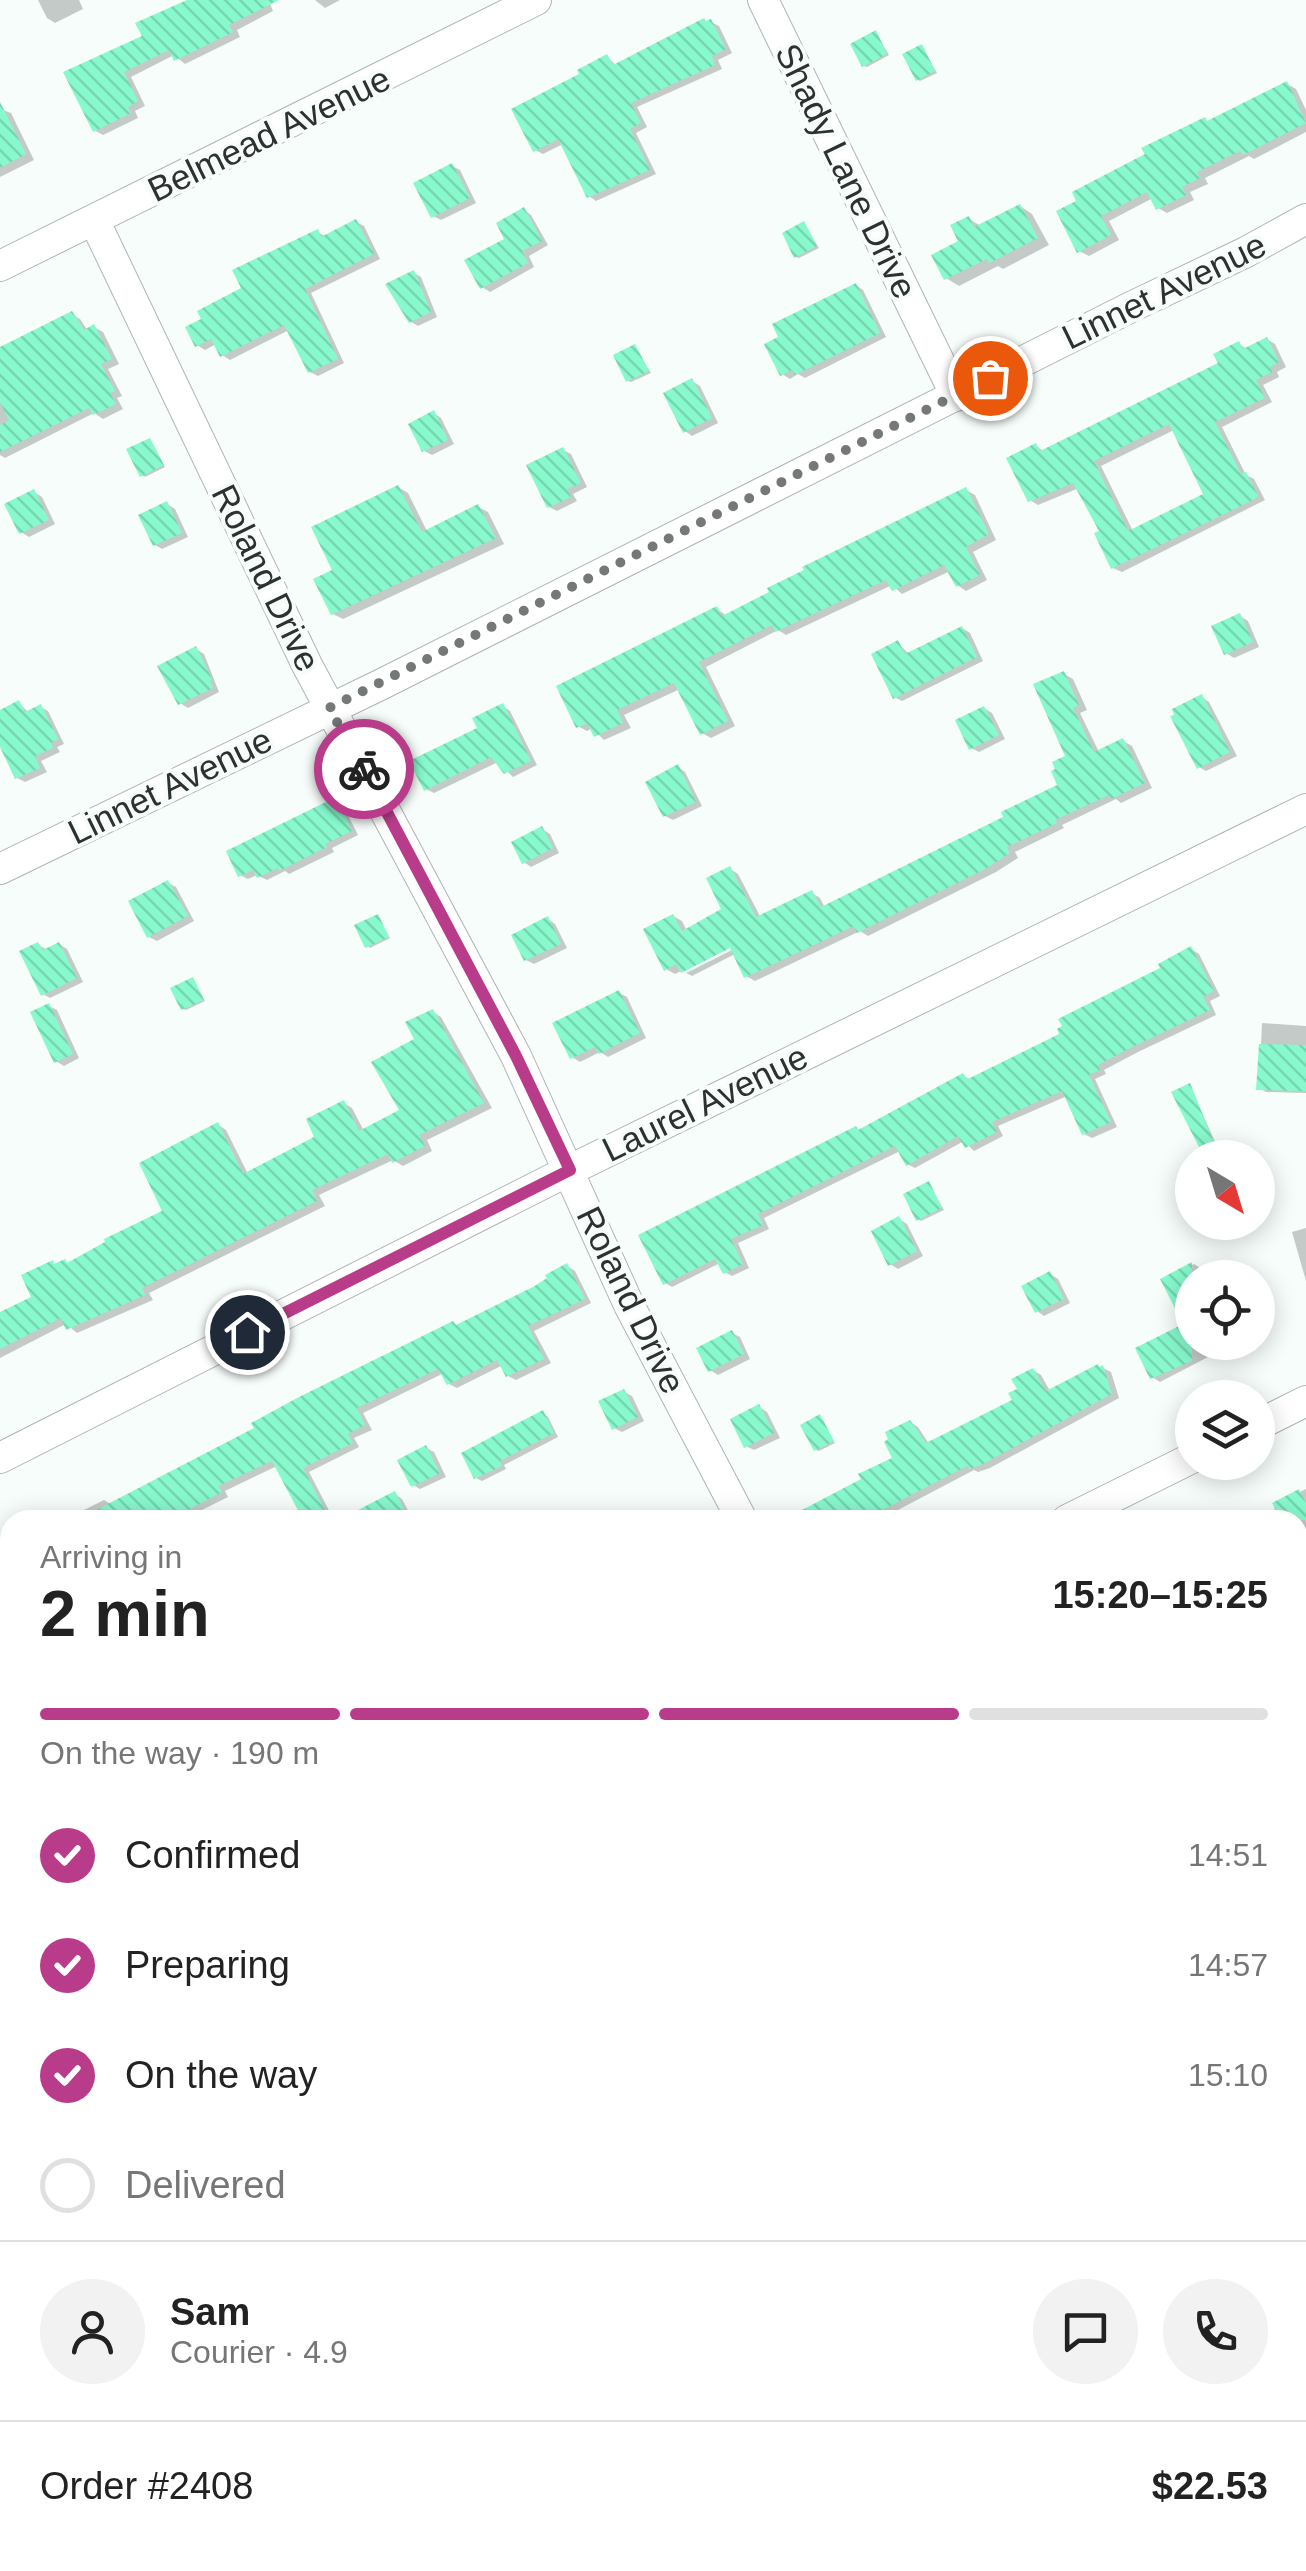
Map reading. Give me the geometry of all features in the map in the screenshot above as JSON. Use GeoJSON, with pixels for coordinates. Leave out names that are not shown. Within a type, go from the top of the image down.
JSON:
{"type":"FeatureCollection","features":[{"type":"Feature","properties":{"kind":"street","name":"Belmead Avenue"},"geometry":{"type":"LineString","coordinates":[[0,266],[536,0]]}},
{"type":"Feature","properties":{"kind":"street","name":"Shady Lane Drive"},"geometry":{"type":"LineString","coordinates":[[764,0],[956,396]]}},
{"type":"Feature","properties":{"kind":"street","name":"Linnet Avenue"},"geometry":{"type":"LineString","coordinates":[[0,869],[1306,219]]}},
{"type":"Feature","properties":{"kind":"street","name":"Roland Drive"},"geometry":{"type":"LineString","coordinates":[[94,220],[329,708],[516,1056],[629,1305],[737,1510]]}},
{"type":"Feature","properties":{"kind":"street","name":"Laurel Avenue"},"geometry":{"type":"LineString","coordinates":[[0,1458],[570,1170],[1306,809]]}},
{"type":"Feature","properties":{"kind":"street"},"geometry":{"type":"LineString","coordinates":[[1275,1416],[1306,1401]]}},
{"type":"Feature","properties":{"kind":"street"},"geometry":{"type":"LineString","coordinates":[[1087,1510],[1175,1466]]}},
{"type":"Feature","properties":{"kind":"building"},"geometry":{"type":"Polygon","coordinates":[[[187,0],[279,0],[229,25],[233,32],[174,61],[169,50],[124,72],[138,101],[128,107],[131,113],[93,132],[63,72],[142,36],[135,23],[187,0]]]}},
{"type":"Feature","properties":{"kind":"building"},"geometry":{"type":"Polygon","coordinates":[[[704,18],[711,19],[726,49],[712,56],[715,65],[631,103],[641,123],[630,129],[650,170],[587,198],[558,139],[533,152],[511,109],[579,74],[577,70],[607,54],[613,65],[704,18]]]}},
{"type":"Feature","properties":{"kind":"building"},"geometry":{"type":"Polygon","coordinates":[[[876,30],[887,54],[862,67],[850,44],[876,30]]]}},
{"type":"Feature","properties":{"kind":"building"},"geometry":{"type":"Polygon","coordinates":[[[922,44],[935,71],[916,81],[902,54],[922,44]]]}},
{"type":"Feature","properties":{"kind":"building"},"geometry":{"type":"Polygon","coordinates":[[[1287,81],[1306,123],[1243,155],[1240,151],[1197,172],[1200,178],[1182,187],[1186,195],[1156,210],[1147,192],[1101,216],[1111,235],[1077,253],[1056,211],[1076,201],[1072,192],[1145,154],[1141,148],[1287,81]]]}},
{"type":"Feature","properties":{"kind":"building"},"geometry":{"type":"Polygon","coordinates":[[[0,102],[26,154],[0,168],[0,102]]]}},
{"type":"Feature","properties":{"kind":"building"},"geometry":{"type":"Polygon","coordinates":[[[452,163],[470,198],[431,218],[413,183],[452,163]]]}},
{"type":"Feature","properties":{"kind":"building"},"geometry":{"type":"Polygon","coordinates":[[[1020,204],[1038,238],[944,280],[931,255],[958,241],[950,225],[969,216],[974,227],[1020,204]]]}},
{"type":"Feature","properties":{"kind":"building"},"geometry":{"type":"Polygon","coordinates":[[[524,207],[542,241],[522,251],[528,263],[480,289],[464,260],[504,239],[496,223],[524,207]]]}},
{"type":"Feature","properties":{"kind":"building"},"geometry":{"type":"Polygon","coordinates":[[[356,219],[374,254],[305,289],[338,359],[308,373],[284,325],[220,357],[211,339],[195,347],[185,327],[201,319],[197,311],[241,288],[232,270],[318,229],[321,237],[356,219]]]}},
{"type":"Feature","properties":{"kind":"building"},"geometry":{"type":"Polygon","coordinates":[[[804,221],[817,246],[794,258],[782,233],[804,221]]]}},
{"type":"Feature","properties":{"kind":"building"},"geometry":{"type":"Polygon","coordinates":[[[414,270],[431,312],[409,323],[385,284],[414,270]]]}},
{"type":"Feature","properties":{"kind":"building"},"geometry":{"type":"Polygon","coordinates":[[[856,283],[880,333],[795,375],[792,370],[780,376],[764,344],[778,337],[772,324],[856,283]]]}},
{"type":"Feature","properties":{"kind":"building"},"geometry":{"type":"Polygon","coordinates":[[[72,311],[84,330],[94,324],[112,359],[101,364],[115,391],[110,393],[116,404],[93,415],[89,408],[0,452],[0,425],[9,421],[0,402],[0,347],[72,311]]]}},
{"type":"Feature","properties":{"kind":"building"},"geometry":{"type":"Polygon","coordinates":[[[1267,337],[1279,362],[1270,367],[1272,372],[1256,380],[1265,398],[1215,422],[1241,474],[1246,472],[1258,496],[1253,500],[1111,569],[1094,533],[1099,531],[1073,483],[1028,502],[1006,458],[1036,443],[1040,451],[1218,363],[1213,354],[1239,341],[1243,349],[1267,337]],[[1169,424],[1094,461],[1128,531],[1203,494],[1169,424]]]}},
{"type":"Feature","properties":{"kind":"building"},"geometry":{"type":"Polygon","coordinates":[[[635,344],[649,371],[626,382],[613,355],[635,344]]]}},
{"type":"Feature","properties":{"kind":"building"},"geometry":{"type":"Polygon","coordinates":[[[692,378],[712,418],[683,433],[663,393],[692,378]]]}},
{"type":"Feature","properties":{"kind":"building"},"geometry":{"type":"Polygon","coordinates":[[[434,410],[448,440],[422,452],[408,424],[434,410]]]}},
{"type":"Feature","properties":{"kind":"building"},"geometry":{"type":"Polygon","coordinates":[[[150,438],[164,465],[140,477],[126,449],[150,438]]]}},
{"type":"Feature","properties":{"kind":"building"},"geometry":{"type":"Polygon","coordinates":[[[563,447],[581,483],[567,489],[571,497],[547,508],[526,465],[563,447]]]}},
{"type":"Feature","properties":{"kind":"building"},"geometry":{"type":"Polygon","coordinates":[[[398,485],[422,532],[478,504],[496,538],[331,615],[313,579],[332,570],[311,527],[398,485]]]}},
{"type":"Feature","properties":{"kind":"building"},"geometry":{"type":"Polygon","coordinates":[[[966,487],[989,534],[966,547],[980,575],[956,587],[944,565],[892,591],[886,580],[775,632],[772,625],[699,662],[728,721],[700,735],[674,683],[617,710],[623,723],[594,737],[587,723],[576,728],[556,686],[717,606],[722,616],[769,592],[767,588],[804,570],[802,567],[966,487]]]}},
{"type":"Feature","properties":{"kind":"building"},"geometry":{"type":"Polygon","coordinates":[[[34,489],[49,520],[19,534],[4,504],[34,489]]]}},
{"type":"Feature","properties":{"kind":"building"},"geometry":{"type":"Polygon","coordinates":[[[167,501],[182,533],[153,546],[138,515],[167,501]]]}},
{"type":"Feature","properties":{"kind":"building"},"geometry":{"type":"Polygon","coordinates":[[[1240,613],[1253,642],[1224,655],[1211,626],[1240,613]]]}},
{"type":"Feature","properties":{"kind":"building"},"geometry":{"type":"Polygon","coordinates":[[[962,626],[977,657],[893,699],[871,654],[898,640],[905,654],[962,626]]]}},
{"type":"Feature","properties":{"kind":"building"},"geometry":{"type":"Polygon","coordinates":[[[196,646],[213,688],[178,705],[157,666],[196,646]]]}},
{"type":"Feature","properties":{"kind":"building"},"geometry":{"type":"Polygon","coordinates":[[[1064,671],[1079,705],[1073,708],[1094,752],[1123,738],[1145,783],[1055,820],[1057,823],[1007,847],[1010,853],[987,868],[857,933],[854,926],[744,978],[730,948],[681,973],[676,964],[664,971],[643,929],[673,914],[682,931],[721,909],[706,878],[730,866],[756,917],[812,890],[821,907],[1003,817],[1001,812],[1057,785],[1052,762],[1065,756],[1033,684],[1064,671]]]}},
{"type":"Feature","properties":{"kind":"building"},"geometry":{"type":"Polygon","coordinates":[[[1202,694],[1230,752],[1197,769],[1170,716],[1174,715],[1172,709],[1202,694]]]}},
{"type":"Feature","properties":{"kind":"building"},"geometry":{"type":"Polygon","coordinates":[[[19,700],[25,712],[41,704],[58,739],[51,743],[53,748],[35,756],[40,768],[15,779],[0,747],[0,710],[19,700]]]}},
{"type":"Feature","properties":{"kind":"building"},"geometry":{"type":"Polygon","coordinates":[[[503,703],[531,761],[504,774],[491,757],[424,791],[409,761],[477,728],[472,718],[503,703]]]}},
{"type":"Feature","properties":{"kind":"building"},"geometry":{"type":"Polygon","coordinates":[[[984,706],[999,735],[969,750],[955,720],[984,706]]]}},
{"type":"Feature","properties":{"kind":"building"},"geometry":{"type":"Polygon","coordinates":[[[678,764],[696,802],[663,817],[645,782],[678,764]]]}},
{"type":"Feature","properties":{"kind":"building"},"geometry":{"type":"Polygon","coordinates":[[[336,797],[352,831],[279,871],[278,868],[257,878],[253,870],[238,877],[226,851],[336,797]]]}},
{"type":"Feature","properties":{"kind":"building"},"geometry":{"type":"Polygon","coordinates":[[[542,826],[553,848],[522,864],[511,842],[542,826]]]}},
{"type":"Feature","properties":{"kind":"building"},"geometry":{"type":"Polygon","coordinates":[[[168,880],[188,916],[147,938],[128,901],[168,880]]]}},
{"type":"Feature","properties":{"kind":"building"},"geometry":{"type":"Polygon","coordinates":[[[378,914],[389,937],[365,948],[354,925],[378,914]]]}},
{"type":"Feature","properties":{"kind":"building"},"geometry":{"type":"Polygon","coordinates":[[[548,916],[561,944],[524,961],[511,935],[548,916]]]}},
{"type":"Feature","properties":{"kind":"building"},"geometry":{"type":"Polygon","coordinates":[[[38,942],[43,950],[59,942],[77,978],[41,996],[19,951],[38,942]]]}},
{"type":"Feature","properties":{"kind":"building"},"geometry":{"type":"Polygon","coordinates":[[[1191,946],[1214,991],[1203,997],[1210,1010],[1098,1065],[1100,1070],[1089,1075],[1111,1122],[1082,1135],[1062,1091],[992,1122],[997,1132],[965,1148],[958,1136],[906,1166],[895,1146],[758,1214],[763,1225],[731,1239],[743,1264],[723,1274],[715,1259],[663,1285],[638,1235],[856,1126],[858,1130],[963,1073],[970,1078],[1059,1034],[1057,1029],[1062,1026],[1058,1019],[1160,968],[1158,964],[1191,946]]]}},
{"type":"Feature","properties":{"kind":"building"},"geometry":{"type":"Polygon","coordinates":[[[193,977],[204,1000],[181,1010],[170,988],[193,977]]]}},
{"type":"Feature","properties":{"kind":"building"},"geometry":{"type":"Polygon","coordinates":[[[619,990],[640,1033],[599,1054],[595,1047],[570,1059],[552,1023],[619,990]]]}},
{"type":"Feature","properties":{"kind":"building"},"geometry":{"type":"Polygon","coordinates":[[[49,1003],[73,1054],[54,1063],[30,1012],[49,1003]]]}},
{"type":"Feature","properties":{"kind":"building"},"geometry":{"type":"Polygon","coordinates":[[[433,1009],[484,1103],[419,1135],[425,1146],[392,1163],[388,1154],[312,1190],[317,1201],[142,1288],[145,1295],[66,1330],[61,1318],[0,1349],[0,1312],[31,1297],[21,1275],[53,1260],[54,1264],[65,1259],[67,1263],[105,1242],[104,1239],[162,1211],[139,1163],[218,1122],[243,1174],[314,1137],[306,1119],[344,1100],[359,1131],[399,1110],[371,1062],[414,1039],[405,1022],[433,1009]]]}},
{"type":"Feature","properties":{"kind":"building"},"geometry":{"type":"Polygon","coordinates":[[[1259,1044],[1306,1045],[1306,1091],[1256,1090],[1259,1044]]]}},
{"type":"Feature","properties":{"kind":"building"},"geometry":{"type":"Polygon","coordinates":[[[1190,1083],[1213,1140],[1195,1140],[1171,1092],[1190,1083]]]}},
{"type":"Feature","properties":{"kind":"building"},"geometry":{"type":"Polygon","coordinates":[[[929,1181],[942,1208],[916,1221],[903,1194],[929,1181]]]}},
{"type":"Feature","properties":{"kind":"building"},"geometry":{"type":"Polygon","coordinates":[[[899,1216],[917,1251],[888,1266],[871,1231],[899,1216]]]}},
{"type":"Feature","properties":{"kind":"building"},"geometry":{"type":"Polygon","coordinates":[[[567,1263],[585,1299],[528,1326],[544,1359],[506,1377],[497,1360],[447,1385],[438,1369],[357,1408],[365,1425],[348,1434],[353,1443],[303,1468],[325,1510],[298,1510],[272,1461],[218,1486],[222,1492],[188,1510],[96,1510],[254,1428],[251,1423],[299,1397],[453,1321],[456,1325],[533,1287],[547,1278],[545,1275],[567,1263]]]}},
{"type":"Feature","properties":{"kind":"building"},"geometry":{"type":"Polygon","coordinates":[[[1050,1271],[1064,1299],[1035,1313],[1021,1286],[1050,1271]]]}},
{"type":"Feature","properties":{"kind":"building"},"geometry":{"type":"Polygon","coordinates":[[[1175,1271],[1175,1308],[1160,1279],[1175,1271]]]}},
{"type":"Feature","properties":{"kind":"building"},"geometry":{"type":"Polygon","coordinates":[[[1175,1328],[1175,1360],[1192,1361],[1150,1379],[1135,1348],[1175,1328]]]}},
{"type":"Feature","properties":{"kind":"building"},"geometry":{"type":"Polygon","coordinates":[[[732,1330],[744,1354],[708,1372],[696,1348],[732,1330]]]}},
{"type":"Feature","properties":{"kind":"building"},"geometry":{"type":"Polygon","coordinates":[[[1098,1364],[1103,1365],[1112,1394],[981,1465],[969,1469],[967,1466],[882,1510],[802,1510],[861,1479],[858,1474],[892,1458],[884,1442],[888,1439],[885,1432],[910,1420],[926,1443],[1012,1400],[1008,1393],[1017,1389],[1011,1379],[1033,1368],[1046,1391],[1098,1364]]]}},
{"type":"Feature","properties":{"kind":"building"},"geometry":{"type":"Polygon","coordinates":[[[624,1389],[638,1417],[612,1430],[598,1401],[624,1389]]]}},
{"type":"Feature","properties":{"kind":"building"},"geometry":{"type":"Polygon","coordinates":[[[759,1404],[774,1433],[744,1448],[730,1419],[759,1404]]]}},
{"type":"Feature","properties":{"kind":"building"},"geometry":{"type":"Polygon","coordinates":[[[543,1410],[554,1433],[474,1479],[461,1453],[543,1410]]]}},
{"type":"Feature","properties":{"kind":"building"},"geometry":{"type":"Polygon","coordinates":[[[820,1414],[834,1441],[814,1451],[800,1425],[820,1414]]]}},
{"type":"Feature","properties":{"kind":"building"},"geometry":{"type":"Polygon","coordinates":[[[426,1445],[440,1473],[411,1487],[397,1460],[426,1445]]]}},
{"type":"Feature","properties":{"kind":"building"},"geometry":{"type":"Polygon","coordinates":[[[1299,1489],[1306,1510],[1276,1510],[1272,1503],[1299,1489]]]}},
{"type":"Feature","properties":{"kind":"building"},"geometry":{"type":"Polygon","coordinates":[[[395,1491],[404,1510],[358,1510],[395,1491]]]}},
{"type":"Feature","properties":{"kind":"way so far"},"geometry":{"type":"LineString","coordinates":[[364,769],[329,708],[990,378]]}},
{"type":"Feature","properties":{"kind":"route"},"geometry":{"type":"LineString","coordinates":[[247,1332],[570,1170],[516,1056],[364,769]]}}]}
